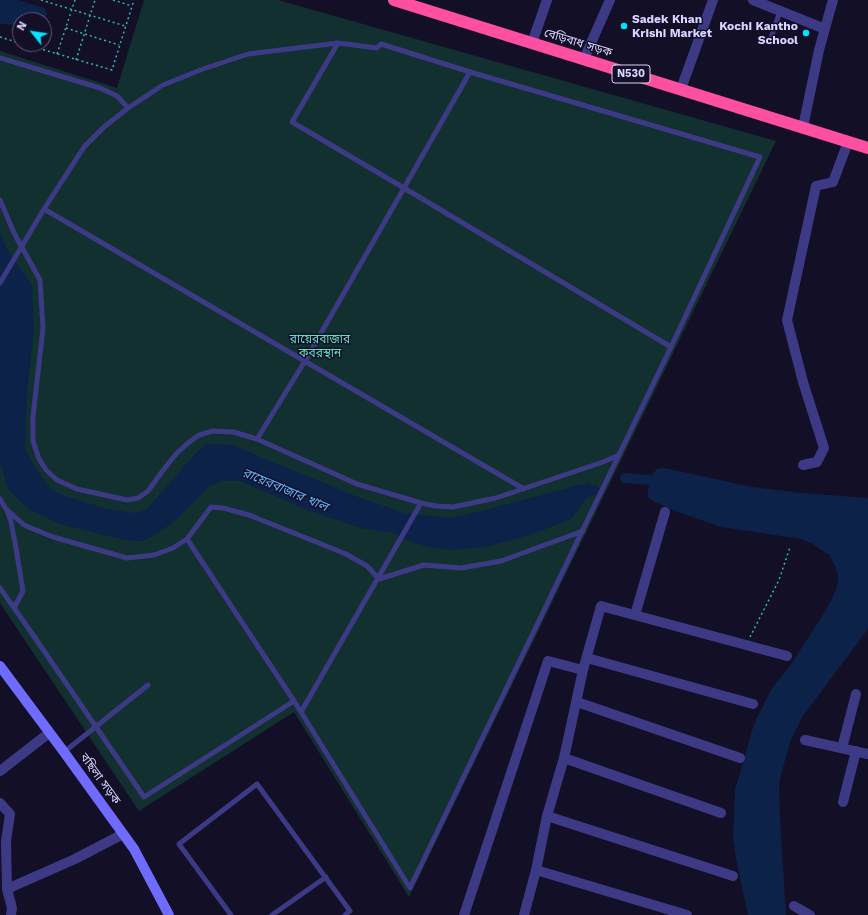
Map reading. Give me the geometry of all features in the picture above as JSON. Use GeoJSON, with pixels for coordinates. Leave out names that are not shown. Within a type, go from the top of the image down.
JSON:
{"type":"FeatureCollection","features":[{"type":"Feature","properties":{"kind":"highway","name":"বেড়িবাধ সড়ক"},"geometry":{"type":"LineString","coordinates":[[401,1],[532,44],[868,148]]}},
{"type":"Feature","properties":{"kind":"main road","name":"বছিলা সড়ক"},"geometry":{"type":"LineString","coordinates":[[2,672],[64,752],[134,849],[169,915]]}},
{"type":"Feature","properties":{"kind":"main road"},"geometry":{"type":"LineString","coordinates":[[161,900],[162,915]]}},
{"type":"Feature","properties":{"kind":"street"},"geometry":{"type":"LineString","coordinates":[[532,44],[547,0]]}},
{"type":"Feature","properties":{"kind":"street"},"geometry":{"type":"LineString","coordinates":[[584,59],[610,0]]}},
{"type":"Feature","properties":{"kind":"street"},"geometry":{"type":"LineString","coordinates":[[681,89],[713,0]]}},
{"type":"Feature","properties":{"kind":"street"},"geometry":{"type":"LineString","coordinates":[[753,0],[825,29]]}},
{"type":"Feature","properties":{"kind":"street"},"geometry":{"type":"LineString","coordinates":[[803,127],[819,50],[833,0]]}},
{"type":"Feature","properties":{"kind":"street"},"geometry":{"type":"LineString","coordinates":[[803,465],[818,462],[824,448],[802,382],[787,320],[816,186],[833,182],[848,142]]}},
{"type":"Feature","properties":{"kind":"street"},"geometry":{"type":"LineString","coordinates":[[635,615],[665,512]]}},
{"type":"Feature","properties":{"kind":"street"},"geometry":{"type":"LineString","coordinates":[[524,915],[536,870],[547,816],[564,758],[584,670],[601,606],[787,656]]}},
{"type":"Feature","properties":{"kind":"street"},"geometry":{"type":"LineString","coordinates":[[587,658],[753,704]]}},
{"type":"Feature","properties":{"kind":"street"},"geometry":{"type":"LineString","coordinates":[[464,915],[548,661],[584,670]]}},
{"type":"Feature","properties":{"kind":"street"},"geometry":{"type":"LineString","coordinates":[[842,748],[856,694]]}},
{"type":"Feature","properties":{"kind":"street"},"geometry":{"type":"LineString","coordinates":[[577,702],[740,758]]}},
{"type":"Feature","properties":{"kind":"street"},"geometry":{"type":"LineString","coordinates":[[0,771],[49,732]]}},
{"type":"Feature","properties":{"kind":"street"},"geometry":{"type":"LineString","coordinates":[[805,740],[868,754]]}},
{"type":"Feature","properties":{"kind":"street"},"geometry":{"type":"LineString","coordinates":[[843,802],[856,751]]}},
{"type":"Feature","properties":{"kind":"street"},"geometry":{"type":"LineString","coordinates":[[564,758],[722,813]]}},
{"type":"Feature","properties":{"kind":"street"},"geometry":{"type":"LineString","coordinates":[[0,804],[10,814],[6,841],[6,889],[12,908],[11,915]]}},
{"type":"Feature","properties":{"kind":"street"},"geometry":{"type":"LineString","coordinates":[[547,816],[733,876]]}},
{"type":"Feature","properties":{"kind":"street"},"geometry":{"type":"LineString","coordinates":[[6,889],[76,859],[123,834]]}},
{"type":"Feature","properties":{"kind":"street"},"geometry":{"type":"LineString","coordinates":[[536,870],[687,915]]}},
{"type":"Feature","properties":{"kind":"street"},"geometry":{"type":"LineString","coordinates":[[794,906],[810,915]]}},
{"type":"Feature","properties":{"kind":"lane"},"geometry":{"type":"LineString","coordinates":[[770,41],[780,11]]}},
{"type":"Feature","properties":{"kind":"lane"},"geometry":{"type":"LineString","coordinates":[[338,43],[292,122],[671,347]]}},
{"type":"Feature","properties":{"kind":"lane"},"geometry":{"type":"LineString","coordinates":[[0,283],[44,209],[84,147],[104,127],[128,108],[163,86],[203,69],[248,54],[338,43],[377,48],[381,44],[470,72],[760,157],[583,531],[410,888],[294,701],[187,539]]}},
{"type":"Feature","properties":{"kind":"lane"},"geometry":{"type":"LineString","coordinates":[[0,58],[100,88],[117,96],[128,108]]}},
{"type":"Feature","properties":{"kind":"lane"},"geometry":{"type":"LineString","coordinates":[[257,439],[305,361],[470,72]]}},
{"type":"Feature","properties":{"kind":"lane"},"geometry":{"type":"LineString","coordinates":[[0,200],[14,233],[40,280],[43,328],[33,417],[33,441],[39,459],[46,470],[56,480],[77,489],[127,500],[138,498],[148,491],[178,453],[199,435],[213,431],[232,432],[257,439],[357,484],[436,506],[453,507],[496,498],[619,455]]}},
{"type":"Feature","properties":{"kind":"lane"},"geometry":{"type":"LineString","coordinates":[[44,209],[524,489]]}},
{"type":"Feature","properties":{"kind":"lane"},"geometry":{"type":"LineString","coordinates":[[0,499],[11,522],[23,591],[14,608]]}},
{"type":"Feature","properties":{"kind":"lane"},"geometry":{"type":"LineString","coordinates":[[301,712],[421,503]]}},
{"type":"Feature","properties":{"kind":"lane"},"geometry":{"type":"LineString","coordinates":[[6,509],[24,525],[53,537],[127,558],[154,555],[172,548],[187,539],[211,507],[223,508],[249,515],[346,554],[367,566],[378,579]]}},
{"type":"Feature","properties":{"kind":"lane"},"geometry":{"type":"LineString","coordinates":[[378,579],[424,565],[461,568],[502,561],[583,531]]}},
{"type":"Feature","properties":{"kind":"lane"},"geometry":{"type":"LineString","coordinates":[[0,588],[144,797],[294,701]]}},
{"type":"Feature","properties":{"kind":"lane"},"geometry":{"type":"LineString","coordinates":[[64,752],[148,685]]}},
{"type":"Feature","properties":{"kind":"lane"},"geometry":{"type":"LineString","coordinates":[[231,915],[179,844],[257,784],[350,911],[345,915]]}},
{"type":"Feature","properties":{"kind":"lane"},"geometry":{"type":"LineString","coordinates":[[272,915],[326,877]]}},
{"type":"Feature","properties":{"kind":"path"},"geometry":{"type":"LineString","coordinates":[[41,0],[126,26]]}},
{"type":"Feature","properties":{"kind":"path"},"geometry":{"type":"LineString","coordinates":[[57,54],[75,0]]}},
{"type":"Feature","properties":{"kind":"path"},"geometry":{"type":"LineString","coordinates":[[76,60],[95,0]]}},
{"type":"Feature","properties":{"kind":"path"},"geometry":{"type":"LineString","coordinates":[[113,0],[132,6]]}},
{"type":"Feature","properties":{"kind":"path"},"geometry":{"type":"LineString","coordinates":[[50,52],[112,70],[134,0]]}},
{"type":"Feature","properties":{"kind":"path"},"geometry":{"type":"LineString","coordinates":[[66,28],[120,46]]}},
{"type":"Feature","properties":{"kind":"path"},"geometry":{"type":"LineString","coordinates":[[0,37],[12,41]]}},
{"type":"Feature","properties":{"kind":"path"},"geometry":{"type":"LineString","coordinates":[[754,648],[749,639],[779,580],[790,547]]}},
{"type":"Feature","properties":{"kind":"green space","name":"রায়েরবাজার কবরস্থান"},"geometry":{"type":"Polygon","coordinates":[[[144,0],[278,0],[776,141],[409,897],[294,712],[139,811],[0,603],[0,51],[117,88],[144,0]]]}},
{"type":"Feature","properties":{"kind":"water"},"geometry":{"type":"Polygon","coordinates":[[[0,0],[18,0],[44,8],[46,12],[12,12],[12,25],[0,24],[0,0]]]}},
{"type":"Feature","properties":{"kind":"water"},"geometry":{"type":"Polygon","coordinates":[[[0,232],[7,249],[32,285],[34,331],[27,391],[25,449],[38,472],[51,489],[65,496],[104,508],[133,513],[146,510],[195,454],[206,444],[232,445],[358,497],[405,513],[449,518],[478,512],[578,485],[591,483],[591,492],[571,519],[530,535],[485,547],[453,550],[433,548],[416,544],[393,533],[361,528],[307,510],[240,481],[223,481],[211,485],[176,520],[144,541],[125,540],[60,524],[28,509],[8,489],[0,463],[0,232]]]}},
{"type":"Feature","properties":{"kind":"water"},"geometry":{"type":"Polygon","coordinates":[[[664,468],[752,487],[868,498],[868,629],[803,716],[790,742],[779,785],[786,915],[748,915],[733,837],[735,790],[754,724],[772,688],[789,667],[833,597],[837,587],[838,577],[836,568],[829,555],[813,544],[801,539],[721,527],[672,510],[651,500],[648,497],[648,489],[652,474],[657,469],[664,468]]]}},
{"type":"Feature","properties":{"kind":"waterway"},"geometry":{"type":"LineString","coordinates":[[625,478],[663,481]]}},
{"type":"Feature","properties":{"kind":"waterway","name":"রায়েরবাজার খাল"},"geometry":{"type":"LineString","coordinates":[[578,495],[595,490]]}},
{"type":"Feature","properties":{"kind":"place","name":"Sadek Khan Krishi Market"},"geometry":{"type":"Point","coordinates":[624,26]}},
{"type":"Feature","properties":{"kind":"place","name":"Kochi Kantho School"},"geometry":{"type":"Point","coordinates":[806,33]}}]}
